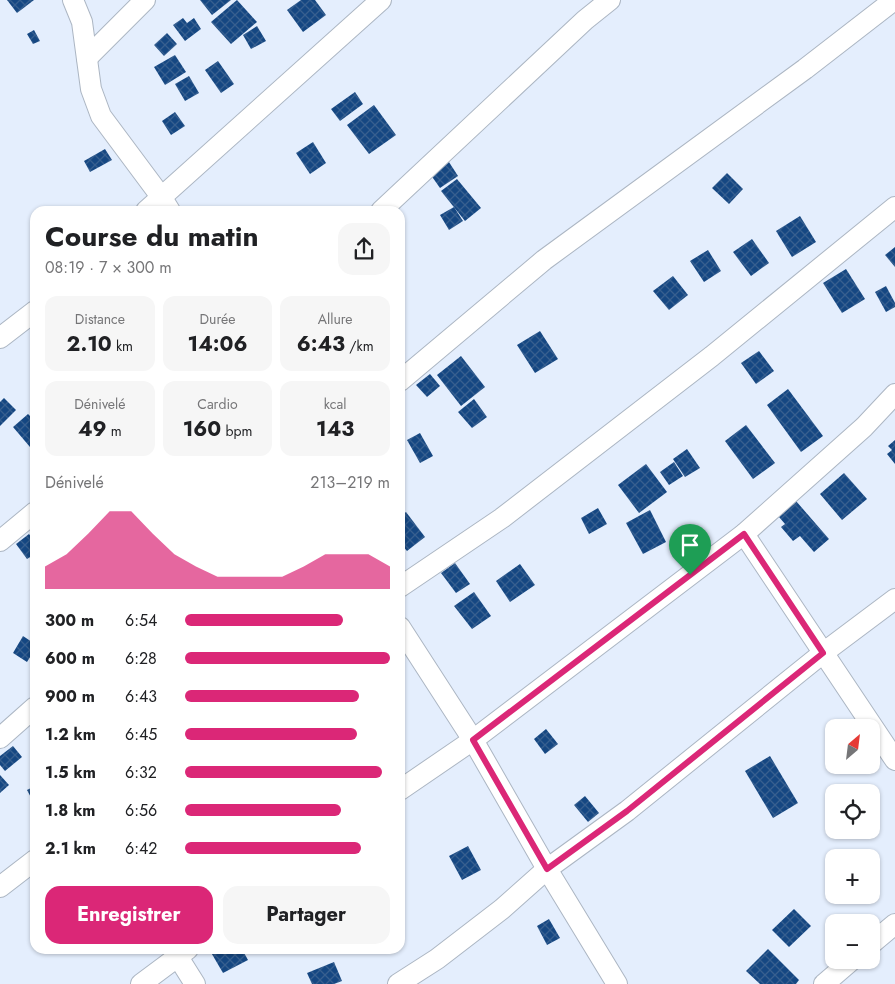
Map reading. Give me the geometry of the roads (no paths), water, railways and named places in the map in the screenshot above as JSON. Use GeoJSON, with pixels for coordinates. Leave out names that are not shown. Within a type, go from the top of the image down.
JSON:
{"type":"FeatureCollection","features":[{"type":"Feature","properties":{"kind":"street"},"geometry":{"type":"LineString","coordinates":[[73,0],[82,22],[91,90],[101,116],[166,205],[381,0]]}},
{"type":"Feature","properties":{"kind":"street"},"geometry":{"type":"LineString","coordinates":[[87,58],[145,0]]}},
{"type":"Feature","properties":{"kind":"street"},"geometry":{"type":"LineString","coordinates":[[386,206],[578,27],[610,0]]}},
{"type":"Feature","properties":{"kind":"street"},"geometry":{"type":"LineString","coordinates":[[405,377],[544,260],[805,69],[894,0]]}},
{"type":"Feature","properties":{"kind":"street"},"geometry":{"type":"LineString","coordinates":[[405,584],[502,518],[712,356],[895,207]]}},
{"type":"Feature","properties":{"kind":"street"},"geometry":{"type":"LineString","coordinates":[[0,338],[30,316]]}},
{"type":"Feature","properties":{"kind":"street"},"geometry":{"type":"LineString","coordinates":[[405,787],[473,740],[744,534],[864,427],[895,394]]}},
{"type":"Feature","properties":{"kind":"street"},"geometry":{"type":"LineString","coordinates":[[0,541],[30,516]]}},
{"type":"Feature","properties":{"kind":"street"},"geometry":{"type":"LineString","coordinates":[[744,534],[895,760]]}},
{"type":"Feature","properties":{"kind":"street"},"geometry":{"type":"LineString","coordinates":[[398,984],[437,959],[495,914],[547,869],[627,811],[823,653],[895,599]]}},
{"type":"Feature","properties":{"kind":"street"},"geometry":{"type":"LineString","coordinates":[[405,635],[473,740],[547,869],[617,984]]}},
{"type":"Feature","properties":{"kind":"street"},"geometry":{"type":"LineString","coordinates":[[0,738],[30,711]]}},
{"type":"Feature","properties":{"kind":"street"},"geometry":{"type":"LineString","coordinates":[[0,887],[30,864]]}},
{"type":"Feature","properties":{"kind":"street"},"geometry":{"type":"LineString","coordinates":[[880,936],[895,924]]}},
{"type":"Feature","properties":{"kind":"street"},"geometry":{"type":"LineString","coordinates":[[141,984],[176,954]]}},
{"type":"Feature","properties":{"kind":"street"},"geometry":{"type":"LineString","coordinates":[[180,954],[195,984]]}},
{"type":"Feature","properties":{"kind":"street"},"geometry":{"type":"LineString","coordinates":[[824,984],[842,969]]}}]}
